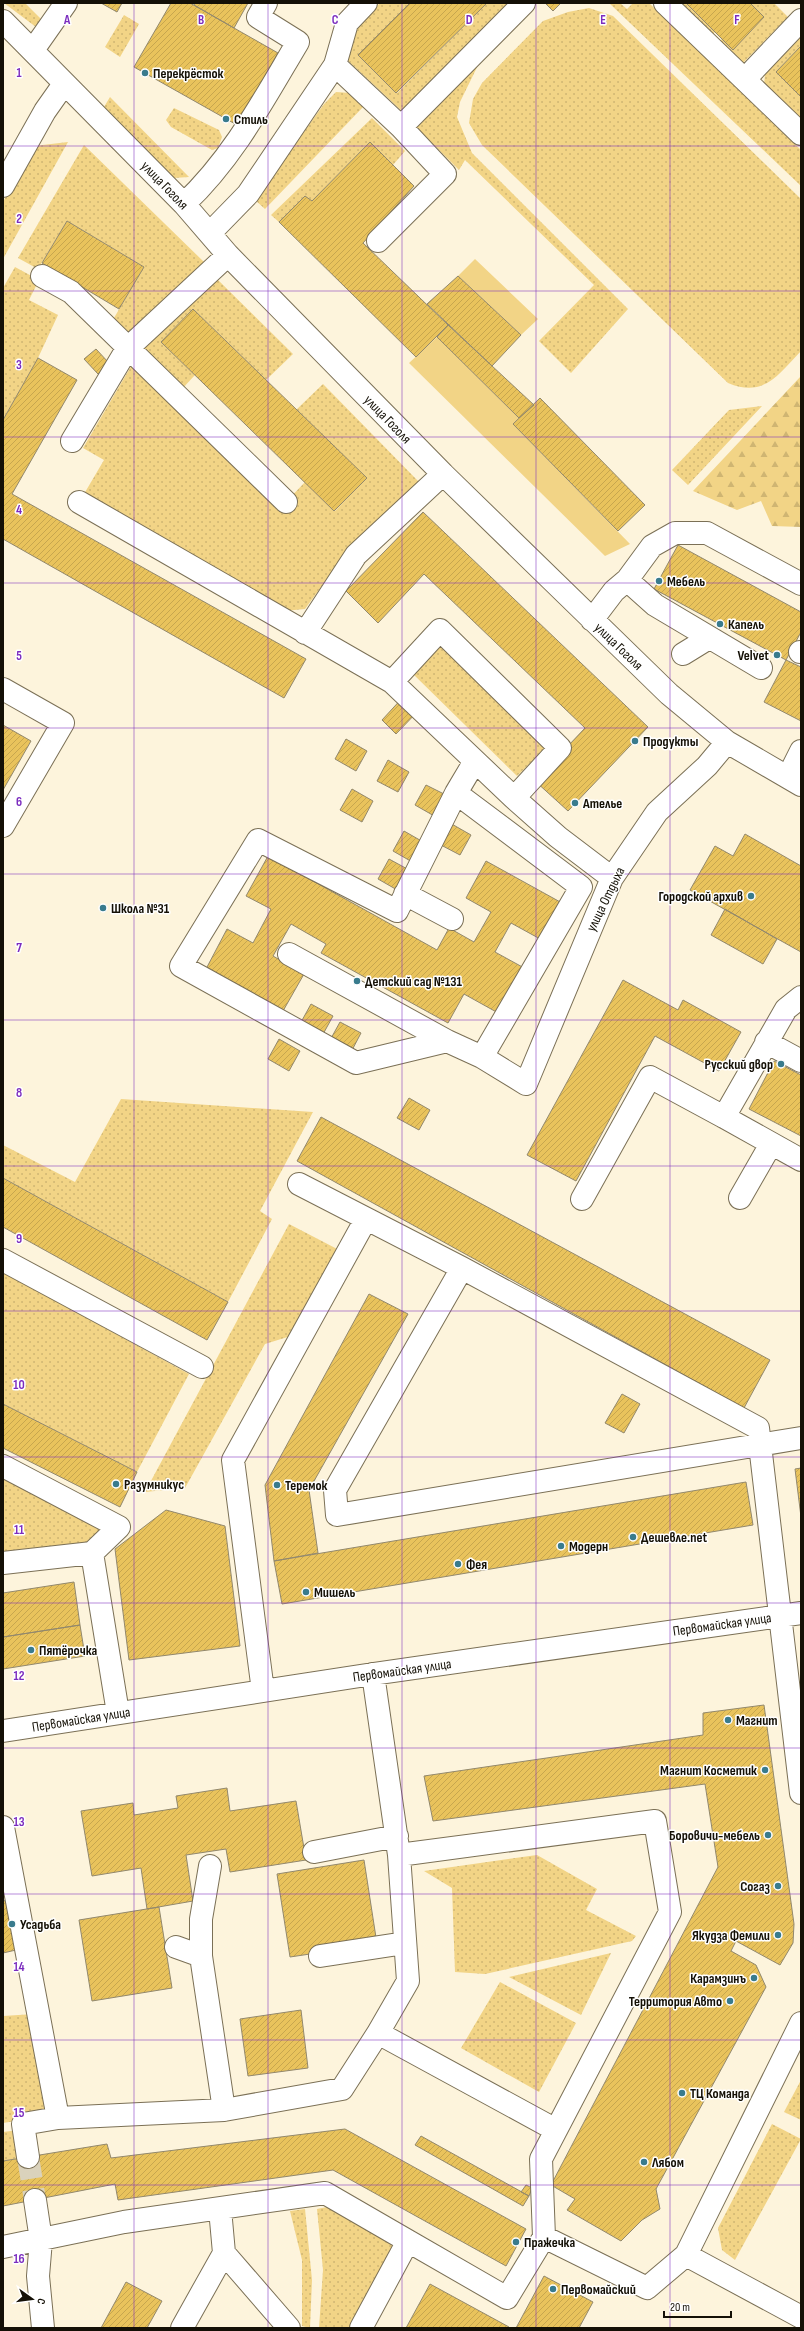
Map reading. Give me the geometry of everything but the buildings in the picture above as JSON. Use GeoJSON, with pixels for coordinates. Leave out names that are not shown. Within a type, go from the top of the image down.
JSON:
{"type":"FeatureCollection","features":[{"type":"Feature","properties":{"kind":"street"},"geometry":{"type":"LineString","coordinates":[[33,50],[66,3]]}},
{"type":"Feature","properties":{"kind":"street"},"geometry":{"type":"LineString","coordinates":[[184,204],[204,186],[242,136],[298,42],[258,17],[266,3]]}},
{"type":"Feature","properties":{"kind":"street"},"geometry":{"type":"LineString","coordinates":[[210,233],[248,194],[335,65],[346,23],[366,3]]}},
{"type":"Feature","properties":{"kind":"street"},"geometry":{"type":"LineString","coordinates":[[401,127],[524,3]]}},
{"type":"Feature","properties":{"kind":"street"},"geometry":{"type":"LineString","coordinates":[[665,3],[801,134]]}},
{"type":"Feature","properties":{"kind":"street"},"geometry":{"type":"LineString","coordinates":[[745,79],[801,20]]}},
{"type":"Feature","properties":{"kind":"street","name":"улица Гоголя"},"geometry":{"type":"LineString","coordinates":[[3,21],[184,204],[228,255],[443,474],[669,694],[726,742],[794,781]]}},
{"type":"Feature","properties":{"kind":"street"},"geometry":{"type":"LineString","coordinates":[[335,65],[401,127],[446,174],[378,241]]}},
{"type":"Feature","properties":{"kind":"street"},"geometry":{"type":"LineString","coordinates":[[3,186],[45,110],[64,84]]}},
{"type":"Feature","properties":{"kind":"street"},"geometry":{"type":"LineString","coordinates":[[72,441],[127,349],[228,255]]}},
{"type":"Feature","properties":{"kind":"street"},"geometry":{"type":"LineString","coordinates":[[42,276],[71,292],[127,349],[286,502]]}},
{"type":"Feature","properties":{"kind":"street"},"geometry":{"type":"LineString","coordinates":[[305,633],[356,555],[443,474]]}},
{"type":"Feature","properties":{"kind":"street"},"geometry":{"type":"LineString","coordinates":[[79,502],[392,682],[514,798],[558,837],[612,878]]}},
{"type":"Feature","properties":{"kind":"street"},"geometry":{"type":"LineString","coordinates":[[592,620],[614,592],[627,580],[652,546],[675,532],[707,533],[801,584]]}},
{"type":"Feature","properties":{"kind":"street"},"geometry":{"type":"LineString","coordinates":[[627,580],[655,605],[761,668]]}},
{"type":"Feature","properties":{"kind":"street"},"geometry":{"type":"LineString","coordinates":[[392,682],[440,630],[560,748],[514,798]]}},
{"type":"Feature","properties":{"kind":"street"},"geometry":{"type":"LineString","coordinates":[[683,654],[710,638]]}},
{"type":"Feature","properties":{"kind":"street"},"geometry":{"type":"LineString","coordinates":[[3,689],[63,722],[3,826]]}},
{"type":"Feature","properties":{"kind":"street","name":"улица Отдыха"},"geometry":{"type":"LineString","coordinates":[[482,1057],[526,1084],[612,878],[657,812],[707,766],[726,742]]}},
{"type":"Feature","properties":{"kind":"street"},"geometry":{"type":"LineString","coordinates":[[794,781],[801,751]]}},
{"type":"Feature","properties":{"kind":"street"},"geometry":{"type":"LineString","coordinates":[[447,1041],[356,1063],[181,966],[258,840],[397,911],[456,793],[474,761]]}},
{"type":"Feature","properties":{"kind":"street"},"geometry":{"type":"LineString","coordinates":[[289,954],[447,1041],[482,1057],[581,887],[456,793]]}},
{"type":"Feature","properties":{"kind":"street"},"geometry":{"type":"LineString","coordinates":[[405,894],[452,919]]}},
{"type":"Feature","properties":{"kind":"street"},"geometry":{"type":"LineString","coordinates":[[724,1117],[786,1009],[801,997]]}},
{"type":"Feature","properties":{"kind":"street"},"geometry":{"type":"LineString","coordinates":[[766,1042],[801,1061]]}},
{"type":"Feature","properties":{"kind":"street"},"geometry":{"type":"LineString","coordinates":[[582,1199],[650,1077],[801,1160]]}},
{"type":"Feature","properties":{"kind":"street"},"geometry":{"type":"LineString","coordinates":[[740,1198],[771,1144]]}},
{"type":"Feature","properties":{"kind":"street"},"geometry":{"type":"LineString","coordinates":[[299,1184],[462,1268],[758,1428],[801,1794]]}},
{"type":"Feature","properties":{"kind":"street"},"geometry":{"type":"LineString","coordinates":[[263,1691],[233,1460],[366,1219]]}},
{"type":"Feature","properties":{"kind":"street"},"geometry":{"type":"LineString","coordinates":[[3,1260],[202,1367]]}},
{"type":"Feature","properties":{"kind":"street"},"geometry":{"type":"LineString","coordinates":[[462,1268],[335,1490],[337,1515],[801,1438]]}},
{"type":"Feature","properties":{"kind":"street"},"geometry":{"type":"LineString","coordinates":[[3,1466],[119,1526],[92,1553],[3,1563]]}},
{"type":"Feature","properties":{"kind":"street"},"geometry":{"type":"LineString","coordinates":[[92,1553],[118,1713]]}},
{"type":"Feature","properties":{"kind":"street","name":"Первомайская улица"},"geometry":{"type":"LineString","coordinates":[[3,1731],[373,1674],[801,1613]]}},
{"type":"Feature","properties":{"kind":"street"},"geometry":{"type":"LineString","coordinates":[[28,2156],[23,2124],[58,2118],[224,2110],[342,2089],[378,2033],[408,1981],[398,1845],[373,1674]]}},
{"type":"Feature","properties":{"kind":"street"},"geometry":{"type":"LineString","coordinates":[[3,2247],[124,2222],[325,2193],[507,2298],[544,2236],[541,2159],[670,1912],[655,1821],[314,1852]]}},
{"type":"Feature","properties":{"kind":"street"},"geometry":{"type":"LineString","coordinates":[[3,1827],[58,2118]]}},
{"type":"Feature","properties":{"kind":"street"},"geometry":{"type":"LineString","coordinates":[[210,1866],[201,1919],[201,1956],[224,2110]]}},
{"type":"Feature","properties":{"kind":"street"},"geometry":{"type":"LineString","coordinates":[[320,1956],[406,1943]]}},
{"type":"Feature","properties":{"kind":"street"},"geometry":{"type":"LineString","coordinates":[[176,1947],[201,1956]]}},
{"type":"Feature","properties":{"kind":"street"},"geometry":{"type":"LineString","coordinates":[[544,2236],[647,2288],[686,2255],[801,2023]]}},
{"type":"Feature","properties":{"kind":"street"},"geometry":{"type":"LineString","coordinates":[[378,2033],[556,2130]]}},
{"type":"Feature","properties":{"kind":"street"},"geometry":{"type":"LineString","coordinates":[[35,2200],[41,2240],[38,2276],[43,2328]]}},
{"type":"Feature","properties":{"kind":"street"},"geometry":{"type":"LineString","coordinates":[[182,2328],[224,2253],[220,2208]]}},
{"type":"Feature","properties":{"kind":"street"},"geometry":{"type":"LineString","coordinates":[[361,2328],[408,2241]]}},
{"type":"Feature","properties":{"kind":"street"},"geometry":{"type":"LineString","coordinates":[[224,2253],[289,2328]]}},
{"type":"Feature","properties":{"kind":"street"},"geometry":{"type":"LineString","coordinates":[[686,2255],[801,2317]]}},
{"type":"Feature","properties":{"kind":"green space"},"geometry":{"type":"Polygon","coordinates":[[[4,3],[25,3],[42,20],[40,30],[4,3]]]}},
{"type":"Feature","properties":{"kind":"green space"},"geometry":{"type":"Polygon","coordinates":[[[380,3],[410,3],[358,55],[397,93],[487,3],[513,3],[404,113],[344,57],[352,31],[380,3]]]}},
{"type":"Feature","properties":{"kind":"green space"},"geometry":{"type":"Polygon","coordinates":[[[609,3],[620,3],[627,9],[633,3],[649,3],[801,150],[801,186],[609,3]]]}},
{"type":"Feature","properties":{"kind":"green space"},"geometry":{"type":"Polygon","coordinates":[[[681,3],[686,3],[715,32],[709,38],[678,7],[681,3]]]}},
{"type":"Feature","properties":{"kind":"green space"},"geometry":{"type":"Polygon","coordinates":[[[750,3],[774,3],[788,17],[740,66],[716,44],[722,39],[764,17],[750,3]]]}},
{"type":"Feature","properties":{"kind":"green space"},"geometry":{"type":"Polygon","coordinates":[[[589,8],[613,16],[801,199],[801,351],[777,376],[761,386],[751,388],[728,383],[482,145],[469,123],[473,99],[482,83],[543,21],[568,12],[589,8]]]}},
{"type":"Feature","properties":{"kind":"green space"},"geometry":{"type":"Polygon","coordinates":[[[124,15],[139,24],[120,57],[105,47],[124,15]]]}},
{"type":"Feature","properties":{"kind":"green space"},"geometry":{"type":"Polygon","coordinates":[[[801,37],[801,46],[776,72],[801,97],[801,122],[764,85],[765,74],[801,37]]]}},
{"type":"Feature","properties":{"kind":"green space"},"geometry":{"type":"Polygon","coordinates":[[[485,51],[460,102],[457,117],[472,153],[628,309],[571,373],[539,341],[594,285],[465,160],[459,170],[416,127],[485,51]]]}},
{"type":"Feature","properties":{"kind":"green space"},"geometry":{"type":"Polygon","coordinates":[[[336,92],[351,93],[365,105],[265,209],[255,200],[324,104],[336,92]]]}},
{"type":"Feature","properties":{"kind":"green space"},"geometry":{"type":"Polygon","coordinates":[[[110,97],[189,177],[174,178],[104,107],[110,97]]]}},
{"type":"Feature","properties":{"kind":"green space"},"geometry":{"type":"Polygon","coordinates":[[[174,108],[219,130],[222,137],[218,148],[212,150],[171,127],[166,120],[174,108]]]}},
{"type":"Feature","properties":{"kind":"green space"},"geometry":{"type":"Polygon","coordinates":[[[372,118],[405,151],[393,165],[370,142],[312,201],[279,222],[271,215],[372,118]]]}},
{"type":"Feature","properties":{"kind":"green space"},"geometry":{"type":"Polygon","coordinates":[[[68,142],[3,259],[3,202],[34,146],[68,142]]]}},
{"type":"Feature","properties":{"kind":"green space"},"geometry":{"type":"Polygon","coordinates":[[[84,145],[204,262],[127,340],[111,323],[144,267],[67,221],[38,269],[18,258],[84,145]]]}},
{"type":"Feature","properties":{"kind":"green space"},"geometry":{"type":"Polygon","coordinates":[[[475,259],[538,319],[521,335],[458,276],[475,259]]]}},
{"type":"Feature","properties":{"kind":"green space"},"geometry":{"type":"Polygon","coordinates":[[[15,267],[39,280],[29,300],[58,315],[38,358],[3,420],[3,288],[15,267]]]}},
{"type":"Feature","properties":{"kind":"green space"},"geometry":{"type":"Polygon","coordinates":[[[215,277],[293,354],[266,380],[193,309],[161,342],[195,375],[182,389],[141,352],[215,277]]]}},
{"type":"Feature","properties":{"kind":"green space"},"geometry":{"type":"Polygon","coordinates":[[[437,337],[519,418],[514,425],[630,544],[605,556],[409,363],[437,337]]]}},
{"type":"Feature","properties":{"kind":"green space"},"geometry":{"type":"Polygon","coordinates":[[[133,363],[286,502],[305,482],[335,511],[366,478],[296,410],[323,384],[419,482],[348,550],[305,609],[284,611],[84,494],[104,460],[83,448],[133,363]]]}},
{"type":"Feature","properties":{"kind":"green space"},"geometry":{"type":"Polygon","coordinates":[[[801,376],[801,527],[772,526],[761,501],[737,510],[693,491],[801,376]]]}},
{"type":"Feature","properties":{"kind":"green space"},"geometry":{"type":"Polygon","coordinates":[[[762,406],[688,485],[672,470],[729,410],[762,406]]]}},
{"type":"Feature","properties":{"kind":"green space"},"geometry":{"type":"Polygon","coordinates":[[[443,641],[548,746],[517,776],[412,673],[443,641]]]}},
{"type":"Feature","properties":{"kind":"green space"},"geometry":{"type":"Polygon","coordinates":[[[121,1099],[313,1112],[260,1211],[272,1219],[228,1302],[3,1178],[3,1145],[75,1182],[121,1099]]]}},
{"type":"Feature","properties":{"kind":"green space"},"geometry":{"type":"Polygon","coordinates":[[[289,1224],[341,1251],[294,1335],[265,1344],[185,1488],[145,1492],[289,1224]]]}},
{"type":"Feature","properties":{"kind":"green space"},"geometry":{"type":"Polygon","coordinates":[[[3,1272],[189,1374],[137,1472],[3,1404],[3,1272]]]}},
{"type":"Feature","properties":{"kind":"green space"},"geometry":{"type":"Polygon","coordinates":[[[3,1479],[102,1530],[87,1544],[3,1554],[3,1479]]]}},
{"type":"Feature","properties":{"kind":"green space"},"geometry":{"type":"Polygon","coordinates":[[[537,1855],[597,1889],[586,1910],[636,1936],[632,1941],[485,1974],[455,1972],[452,1888],[424,1871],[537,1855]]]}},
{"type":"Feature","properties":{"kind":"green space"},"geometry":{"type":"Polygon","coordinates":[[[611,1953],[581,2015],[509,1977],[611,1953]]]}},
{"type":"Feature","properties":{"kind":"green space"},"geometry":{"type":"Polygon","coordinates":[[[500,1982],[576,2023],[539,2092],[461,2048],[500,1982]]]}},
{"type":"Feature","properties":{"kind":"green space"},"geometry":{"type":"Polygon","coordinates":[[[34,2014],[53,2115],[3,2123],[3,2016],[34,2014]]]}},
{"type":"Feature","properties":{"kind":"green space"},"geometry":{"type":"Polygon","coordinates":[[[801,2080],[801,2120],[784,2112],[801,2080]]]}},
{"type":"Feature","properties":{"kind":"green space"},"geometry":{"type":"Polygon","coordinates":[[[772,2124],[801,2139],[735,2260],[722,2250],[718,2228],[772,2124]]]}},
{"type":"Feature","properties":{"kind":"green space"},"geometry":{"type":"Polygon","coordinates":[[[19,2130],[24,2157],[3,2161],[3,2132],[19,2130]]]}},
{"type":"Feature","properties":{"kind":"green space"},"geometry":{"type":"Polygon","coordinates":[[[327,2207],[397,2243],[352,2328],[319,2328],[323,2270],[317,2209],[327,2207]]]}},
{"type":"Feature","properties":{"kind":"green space"},"geometry":{"type":"Polygon","coordinates":[[[305,2209],[312,2280],[310,2328],[302,2326],[302,2260],[290,2211],[305,2209]]]}},
{"type":"Feature","properties":{"kind":"tunnel"},"geometry":{"type":"LineString","coordinates":[[28,2157],[35,2200]]}},
{"type":"Feature","properties":{"kind":"place","name":"Перекрёсток"},"geometry":{"type":"Point","coordinates":[145,73]}},
{"type":"Feature","properties":{"kind":"place","name":"Стиль"},"geometry":{"type":"Point","coordinates":[226,119]}},
{"type":"Feature","properties":{"kind":"place","name":"Мебель"},"geometry":{"type":"Point","coordinates":[659,581]}},
{"type":"Feature","properties":{"kind":"place","name":"Капель"},"geometry":{"type":"Point","coordinates":[720,624]}},
{"type":"Feature","properties":{"kind":"place","name":"Velvet"},"geometry":{"type":"Point","coordinates":[777,655]}},
{"type":"Feature","properties":{"kind":"place","name":"Продукты"},"geometry":{"type":"Point","coordinates":[635,741]}},
{"type":"Feature","properties":{"kind":"place","name":"Ателье"},"geometry":{"type":"Point","coordinates":[575,803]}},
{"type":"Feature","properties":{"kind":"place","name":"Городской архив"},"geometry":{"type":"Point","coordinates":[751,896]}},
{"type":"Feature","properties":{"kind":"place","name":"Школа №31"},"geometry":{"type":"Point","coordinates":[103,908]}},
{"type":"Feature","properties":{"kind":"place","name":"Детский сад №131"},"geometry":{"type":"Point","coordinates":[357,981]}},
{"type":"Feature","properties":{"kind":"place","name":"Русский двор"},"geometry":{"type":"Point","coordinates":[781,1064]}},
{"type":"Feature","properties":{"kind":"place","name":"Разумникус"},"geometry":{"type":"Point","coordinates":[116,1484]}},
{"type":"Feature","properties":{"kind":"place","name":"Теремок"},"geometry":{"type":"Point","coordinates":[277,1485]}},
{"type":"Feature","properties":{"kind":"place","name":"Дешевле.net"},"geometry":{"type":"Point","coordinates":[633,1537]}},
{"type":"Feature","properties":{"kind":"place","name":"Модерн"},"geometry":{"type":"Point","coordinates":[561,1546]}},
{"type":"Feature","properties":{"kind":"place","name":"Фея"},"geometry":{"type":"Point","coordinates":[458,1564]}},
{"type":"Feature","properties":{"kind":"place","name":"Мишель"},"geometry":{"type":"Point","coordinates":[306,1592]}},
{"type":"Feature","properties":{"kind":"place","name":"Пятёрочка"},"geometry":{"type":"Point","coordinates":[31,1650]}},
{"type":"Feature","properties":{"kind":"place","name":"Магнит"},"geometry":{"type":"Point","coordinates":[728,1720]}},
{"type":"Feature","properties":{"kind":"place","name":"Магнит Косметик"},"geometry":{"type":"Point","coordinates":[765,1770]}},
{"type":"Feature","properties":{"kind":"place","name":"Боровичи-мебель"},"geometry":{"type":"Point","coordinates":[768,1835]}},
{"type":"Feature","properties":{"kind":"place","name":"Согаз"},"geometry":{"type":"Point","coordinates":[778,1886]}},
{"type":"Feature","properties":{"kind":"place","name":"Усадьба"},"geometry":{"type":"Point","coordinates":[12,1924]}},
{"type":"Feature","properties":{"kind":"place","name":"Якудза Фемили"},"geometry":{"type":"Point","coordinates":[778,1935]}},
{"type":"Feature","properties":{"kind":"place","name":"Карамзинъ"},"geometry":{"type":"Point","coordinates":[754,1978]}},
{"type":"Feature","properties":{"kind":"place","name":"Территория Авто"},"geometry":{"type":"Point","coordinates":[730,2001]}},
{"type":"Feature","properties":{"kind":"place","name":"ТЦ Команда"},"geometry":{"type":"Point","coordinates":[682,2093]}},
{"type":"Feature","properties":{"kind":"place","name":"Лябом"},"geometry":{"type":"Point","coordinates":[644,2162]}},
{"type":"Feature","properties":{"kind":"place","name":"Пражечка"},"geometry":{"type":"Point","coordinates":[516,2242]}},
{"type":"Feature","properties":{"kind":"place","name":"Первомайский"},"geometry":{"type":"Point","coordinates":[553,2289]}}]}
